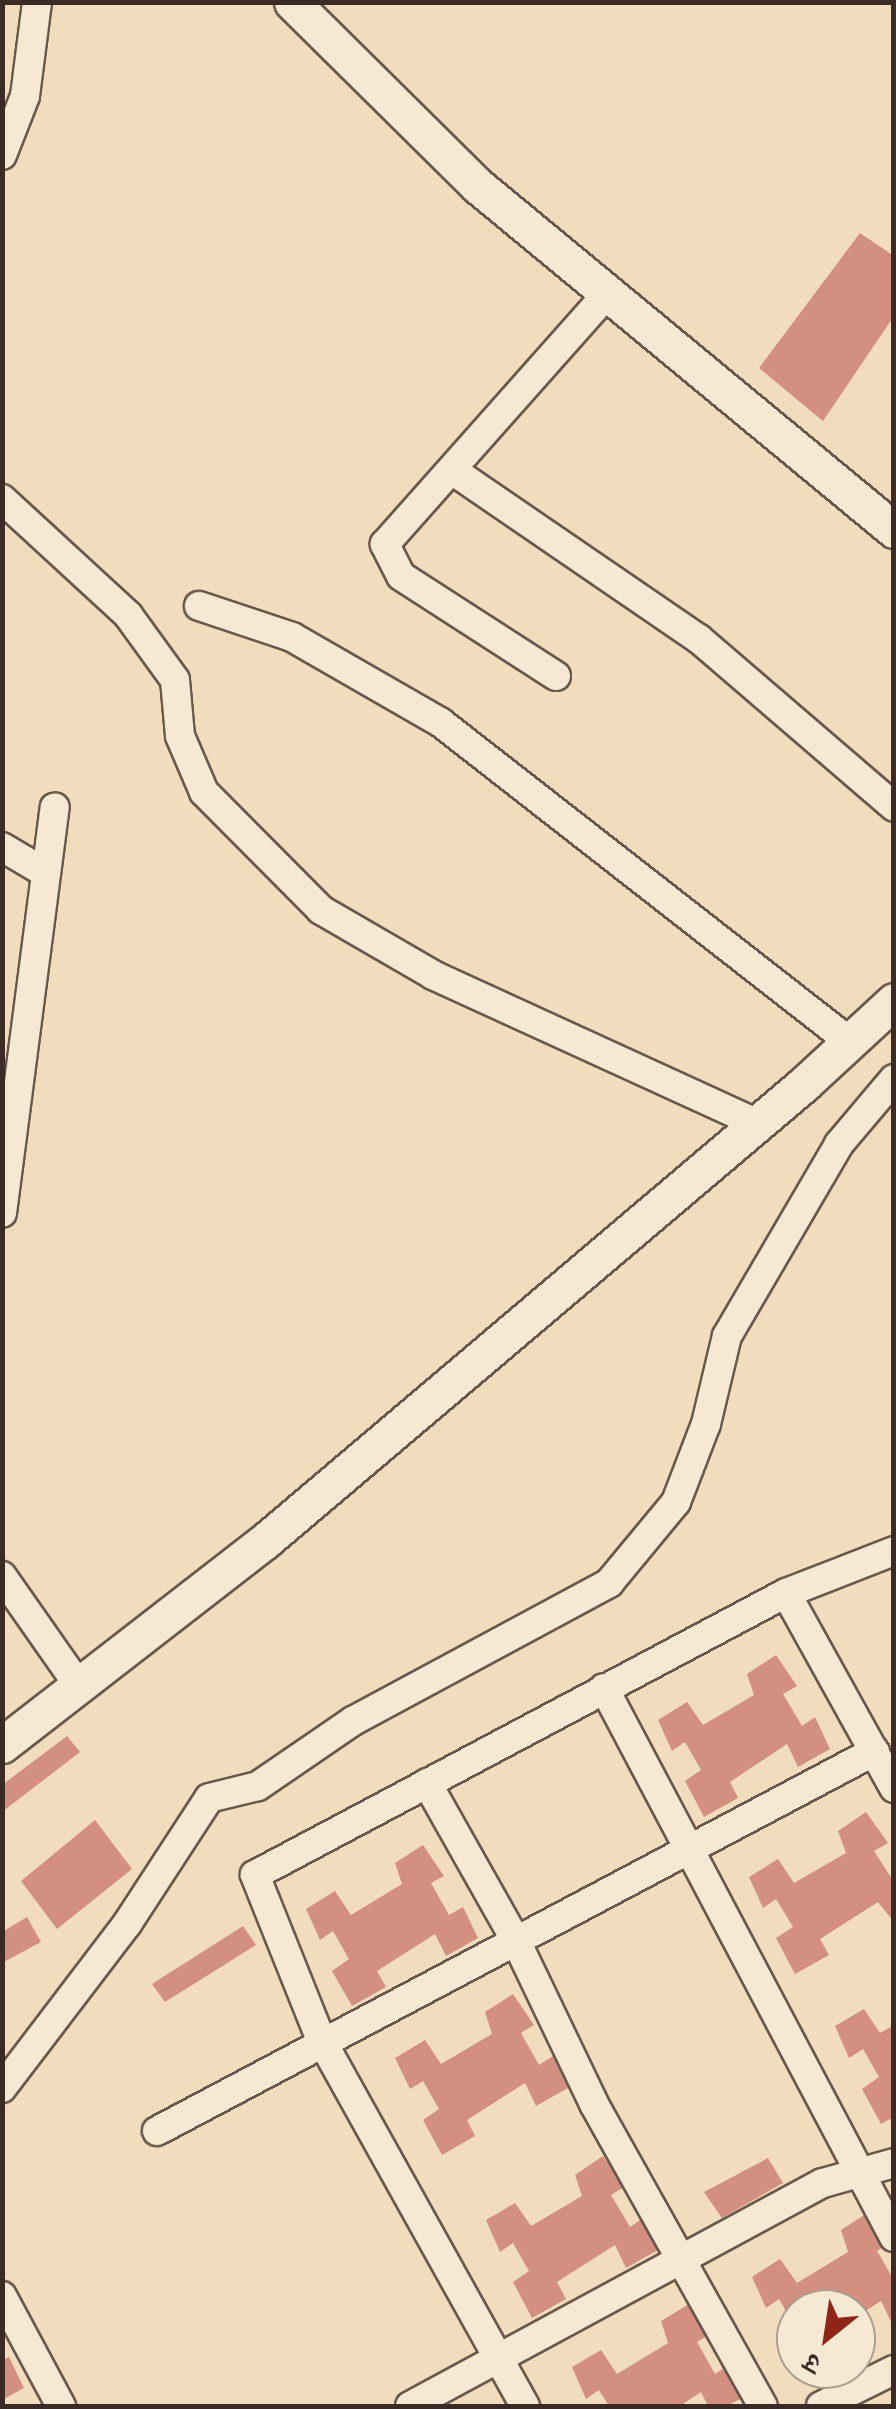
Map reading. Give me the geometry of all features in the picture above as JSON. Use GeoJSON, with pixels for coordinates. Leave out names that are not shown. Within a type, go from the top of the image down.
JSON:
{"type":"FeatureCollection","features":[{"type":"Feature","properties":{"kind":"street"},"geometry":{"type":"LineString","coordinates":[[2,155],[25,96],[37,2]]}},
{"type":"Feature","properties":{"kind":"street"},"geometry":{"type":"LineString","coordinates":[[292,2],[478,186],[894,530]]}},
{"type":"Feature","properties":{"kind":"street"},"geometry":{"type":"LineString","coordinates":[[556,676],[400,576],[385,544],[606,295]]}},
{"type":"Feature","properties":{"kind":"street"},"geometry":{"type":"LineString","coordinates":[[452,470],[699,639],[894,807]]}},
{"type":"Feature","properties":{"kind":"street"},"geometry":{"type":"LineString","coordinates":[[2,499],[128,615],[175,680],[180,736],[204,792],[321,910],[433,975],[758,1124]]}},
{"type":"Feature","properties":{"kind":"street"},"geometry":{"type":"LineString","coordinates":[[199,606],[292,637],[440,722],[850,1042]]}},
{"type":"Feature","properties":{"kind":"street"},"geometry":{"type":"LineString","coordinates":[[2,1213],[13,1059],[55,807]]}},
{"type":"Feature","properties":{"kind":"street"},"geometry":{"type":"LineString","coordinates":[[2,848],[46,873]]}},
{"type":"Feature","properties":{"kind":"street"},"geometry":{"type":"LineString","coordinates":[[2,1746],[264,1541],[758,1124],[894,1001]]}},
{"type":"Feature","properties":{"kind":"street"},"geometry":{"type":"LineString","coordinates":[[2,2088],[127,1924],[208,1798],[258,1786],[354,1721],[610,1583],[676,1502],[706,1424],[728,1336],[839,1144],[894,1079]]}},
{"type":"Feature","properties":{"kind":"street"},"geometry":{"type":"LineString","coordinates":[[524,2406],[322,2040],[256,1875],[786,1593],[894,1551]]}},
{"type":"Feature","properties":{"kind":"street"},"geometry":{"type":"LineString","coordinates":[[2,1576],[79,1686]]}},
{"type":"Feature","properties":{"kind":"street"},"geometry":{"type":"LineString","coordinates":[[786,1593],[894,1788]]}},
{"type":"Feature","properties":{"kind":"street"},"geometry":{"type":"LineString","coordinates":[[604,1688],[894,2238]]}},
{"type":"Feature","properties":{"kind":"street"},"geometry":{"type":"LineString","coordinates":[[158,2131],[322,2040],[690,1853],[876,1751]]}},
{"type":"Feature","properties":{"kind":"street"},"geometry":{"type":"LineString","coordinates":[[427,1783],[517,1943],[594,2104],[763,2406]]}},
{"type":"Feature","properties":{"kind":"street"},"geometry":{"type":"LineString","coordinates":[[410,2406],[684,2262],[823,2183],[894,2162]]}},
{"type":"Feature","properties":{"kind":"street"},"geometry":{"type":"LineString","coordinates":[[2,2296],[61,2406]]}},
{"type":"Feature","properties":{"kind":"street"},"geometry":{"type":"LineString","coordinates":[[821,2406],[894,2370]]}},
{"type":"Feature","properties":{"kind":"building"},"geometry":{"type":"Polygon","coordinates":[[[860,233],[894,256],[894,316],[823,421],[759,368],[860,233]]]}},
{"type":"Feature","properties":{"kind":"building"},"geometry":{"type":"Polygon","coordinates":[[[776,1655],[797,1686],[783,1694],[802,1726],[815,1717],[830,1749],[798,1767],[787,1744],[730,1782],[738,1798],[704,1817],[685,1781],[701,1770],[685,1742],[672,1751],[658,1720],[687,1702],[703,1725],[754,1695],[747,1674],[776,1655]]]}},
{"type":"Feature","properties":{"kind":"building"},"geometry":{"type":"Polygon","coordinates":[[[67,1736],[80,1752],[2,1812],[2,1785],[67,1736]]]}},
{"type":"Feature","properties":{"kind":"building"},"geometry":{"type":"Polygon","coordinates":[[[866,1812],[888,1843],[874,1851],[894,1882],[894,1922],[878,1902],[820,1939],[829,1955],[795,1974],[776,1938],[793,1927],[776,1899],[763,1908],[749,1877],[778,1859],[794,1883],[846,1853],[838,1831],[866,1812]]]}},
{"type":"Feature","properties":{"kind":"building"},"geometry":{"type":"Polygon","coordinates":[[[95,1820],[132,1869],[57,1929],[21,1881],[95,1820]]]}},
{"type":"Feature","properties":{"kind":"building"},"geometry":{"type":"Polygon","coordinates":[[[423,1845],[444,1876],[431,1883],[449,1915],[463,1907],[478,1938],[446,1956],[435,1934],[377,1971],[386,1987],[352,2006],[332,1971],[349,1959],[333,1931],[320,1940],[306,1909],[335,1891],[351,1915],[402,1884],[395,1863],[423,1845]]]}},
{"type":"Feature","properties":{"kind":"building"},"geometry":{"type":"Polygon","coordinates":[[[27,1917],[41,1942],[2,1963],[2,1932],[27,1917]]]}},
{"type":"Feature","properties":{"kind":"building"},"geometry":{"type":"Polygon","coordinates":[[[243,1926],[256,1945],[165,2002],[152,1984],[243,1926]]]}},
{"type":"Feature","properties":{"kind":"building"},"geometry":{"type":"Polygon","coordinates":[[[513,1994],[534,2025],[521,2033],[539,2065],[553,2056],[568,2088],[536,2106],[525,2083],[467,2120],[475,2136],[442,2155],[423,2120],[439,2109],[423,2081],[410,2089],[395,2058],[425,2040],[441,2064],[492,2034],[485,2012],[513,1994]]]}},
{"type":"Feature","properties":{"kind":"building"},"geometry":{"type":"Polygon","coordinates":[[[864,2009],[880,2033],[894,2025],[894,2117],[881,2124],[862,2089],[879,2077],[863,2049],[849,2058],[835,2026],[864,2009]]]}},
{"type":"Feature","properties":{"kind":"building"},"geometry":{"type":"Polygon","coordinates":[[[603,2156],[624,2187],[611,2195],[630,2227],[643,2218],[658,2250],[626,2268],[615,2245],[557,2282],[566,2299],[532,2318],[513,2282],[529,2271],[513,2243],[500,2252],[486,2220],[515,2203],[531,2226],[582,2196],[575,2175],[603,2156]]]}},
{"type":"Feature","properties":{"kind":"building"},"geometry":{"type":"Polygon","coordinates":[[[768,2158],[783,2183],[722,2218],[704,2192],[768,2158]]]}},
{"type":"Feature","properties":{"kind":"building"},"geometry":{"type":"Polygon","coordinates":[[[869,2212],[890,2243],[877,2251],[894,2280],[894,2328],[881,2301],[876,2304],[876,2289],[776,2289],[776,2301],[766,2308],[752,2277],[780,2259],[797,2283],[848,2252],[841,2230],[869,2212]]]}},
{"type":"Feature","properties":{"kind":"building"},"geometry":{"type":"Polygon","coordinates":[[[689,2304],[710,2334],[697,2342],[715,2374],[729,2365],[744,2397],[727,2406],[708,2406],[701,2392],[680,2406],[609,2406],[599,2390],[586,2399],[572,2367],[601,2350],[617,2374],[668,2343],[661,2321],[689,2304]]]}},
{"type":"Feature","properties":{"kind":"building"},"geometry":{"type":"Polygon","coordinates":[[[9,2357],[24,2388],[2,2400],[2,2360],[9,2357]]]}}]}
